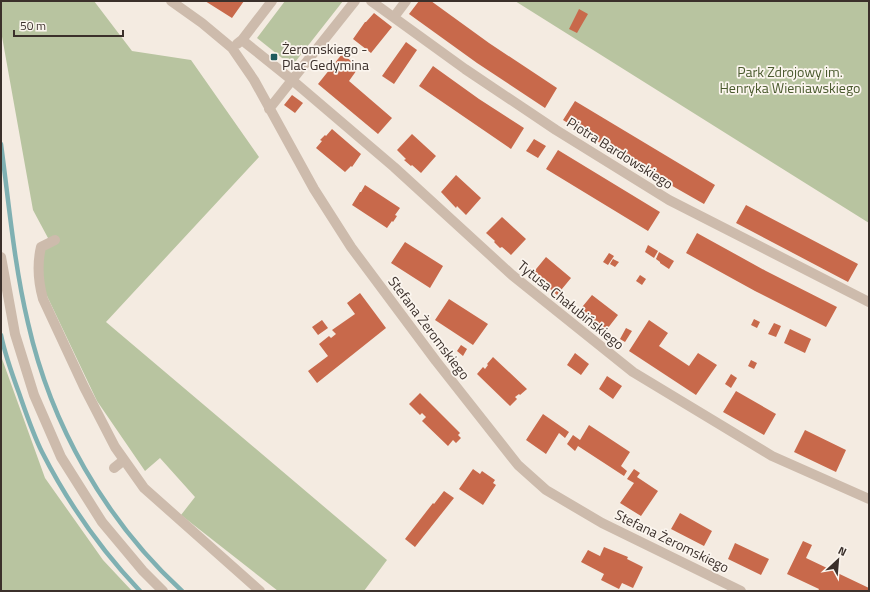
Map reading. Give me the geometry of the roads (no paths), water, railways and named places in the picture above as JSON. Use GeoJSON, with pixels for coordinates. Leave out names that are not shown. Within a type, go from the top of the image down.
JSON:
{"type":"FeatureCollection","features":[{"type":"Feature","properties":{"kind":"street","name":"Stefana Żeromskiego"},"geometry":{"type":"LineString","coordinates":[[171,1],[202,23],[232,48],[254,80],[314,189],[351,247],[436,361],[518,465],[546,490],[602,523],[741,591]]}},
{"type":"Feature","properties":{"kind":"street"},"geometry":{"type":"LineString","coordinates":[[232,48],[242,40],[272,1]]}},
{"type":"Feature","properties":{"kind":"street"},"geometry":{"type":"LineString","coordinates":[[270,109],[355,1]]}},
{"type":"Feature","properties":{"kind":"street","name":"Piotra Bardowskiego"},"geometry":{"type":"LineString","coordinates":[[371,1],[465,70],[543,122],[669,200],[869,302]]}},
{"type":"Feature","properties":{"kind":"street"},"geometry":{"type":"LineString","coordinates":[[394,17],[406,1]]}},
{"type":"Feature","properties":{"kind":"street","name":"Tytusa Chałubińskiego"},"geometry":{"type":"LineString","coordinates":[[242,40],[292,80],[394,167],[512,275],[633,372],[772,456],[869,499]]}},
{"type":"Feature","properties":{"kind":"street"},"geometry":{"type":"LineString","coordinates":[[55,240],[41,247],[38,259],[39,284],[43,299],[84,387],[115,447],[144,488],[260,591]]}},
{"type":"Feature","properties":{"kind":"street"},"geometry":{"type":"LineString","coordinates":[[1,257],[15,334],[34,394],[61,457],[102,522],[143,571],[163,591]]}},
{"type":"Feature","properties":{"kind":"street"},"geometry":{"type":"LineString","coordinates":[[114,468],[124,460]]}},
{"type":"Feature","properties":{"kind":"waterway"},"geometry":{"type":"LineString","coordinates":[[1,144],[12,234],[23,301],[38,361],[51,398],[85,469],[106,502],[129,534],[154,563],[182,591]]}},
{"type":"Feature","properties":{"kind":"waterway"},"geometry":{"type":"LineString","coordinates":[[1,335],[9,364],[30,423],[52,471],[86,525],[112,559],[140,591]]}},
{"type":"Feature","properties":{"kind":"place","name":"Żeromskiego - Plac Gedymina"},"geometry":{"type":"Point","coordinates":[274,57]}},
{"type":"Feature","properties":{"kind":"park label","name":"Park Zdrojowy im. Henryka Wieniawskiego"},"geometry":{"type":"Point","coordinates":[790,80]}}]}
